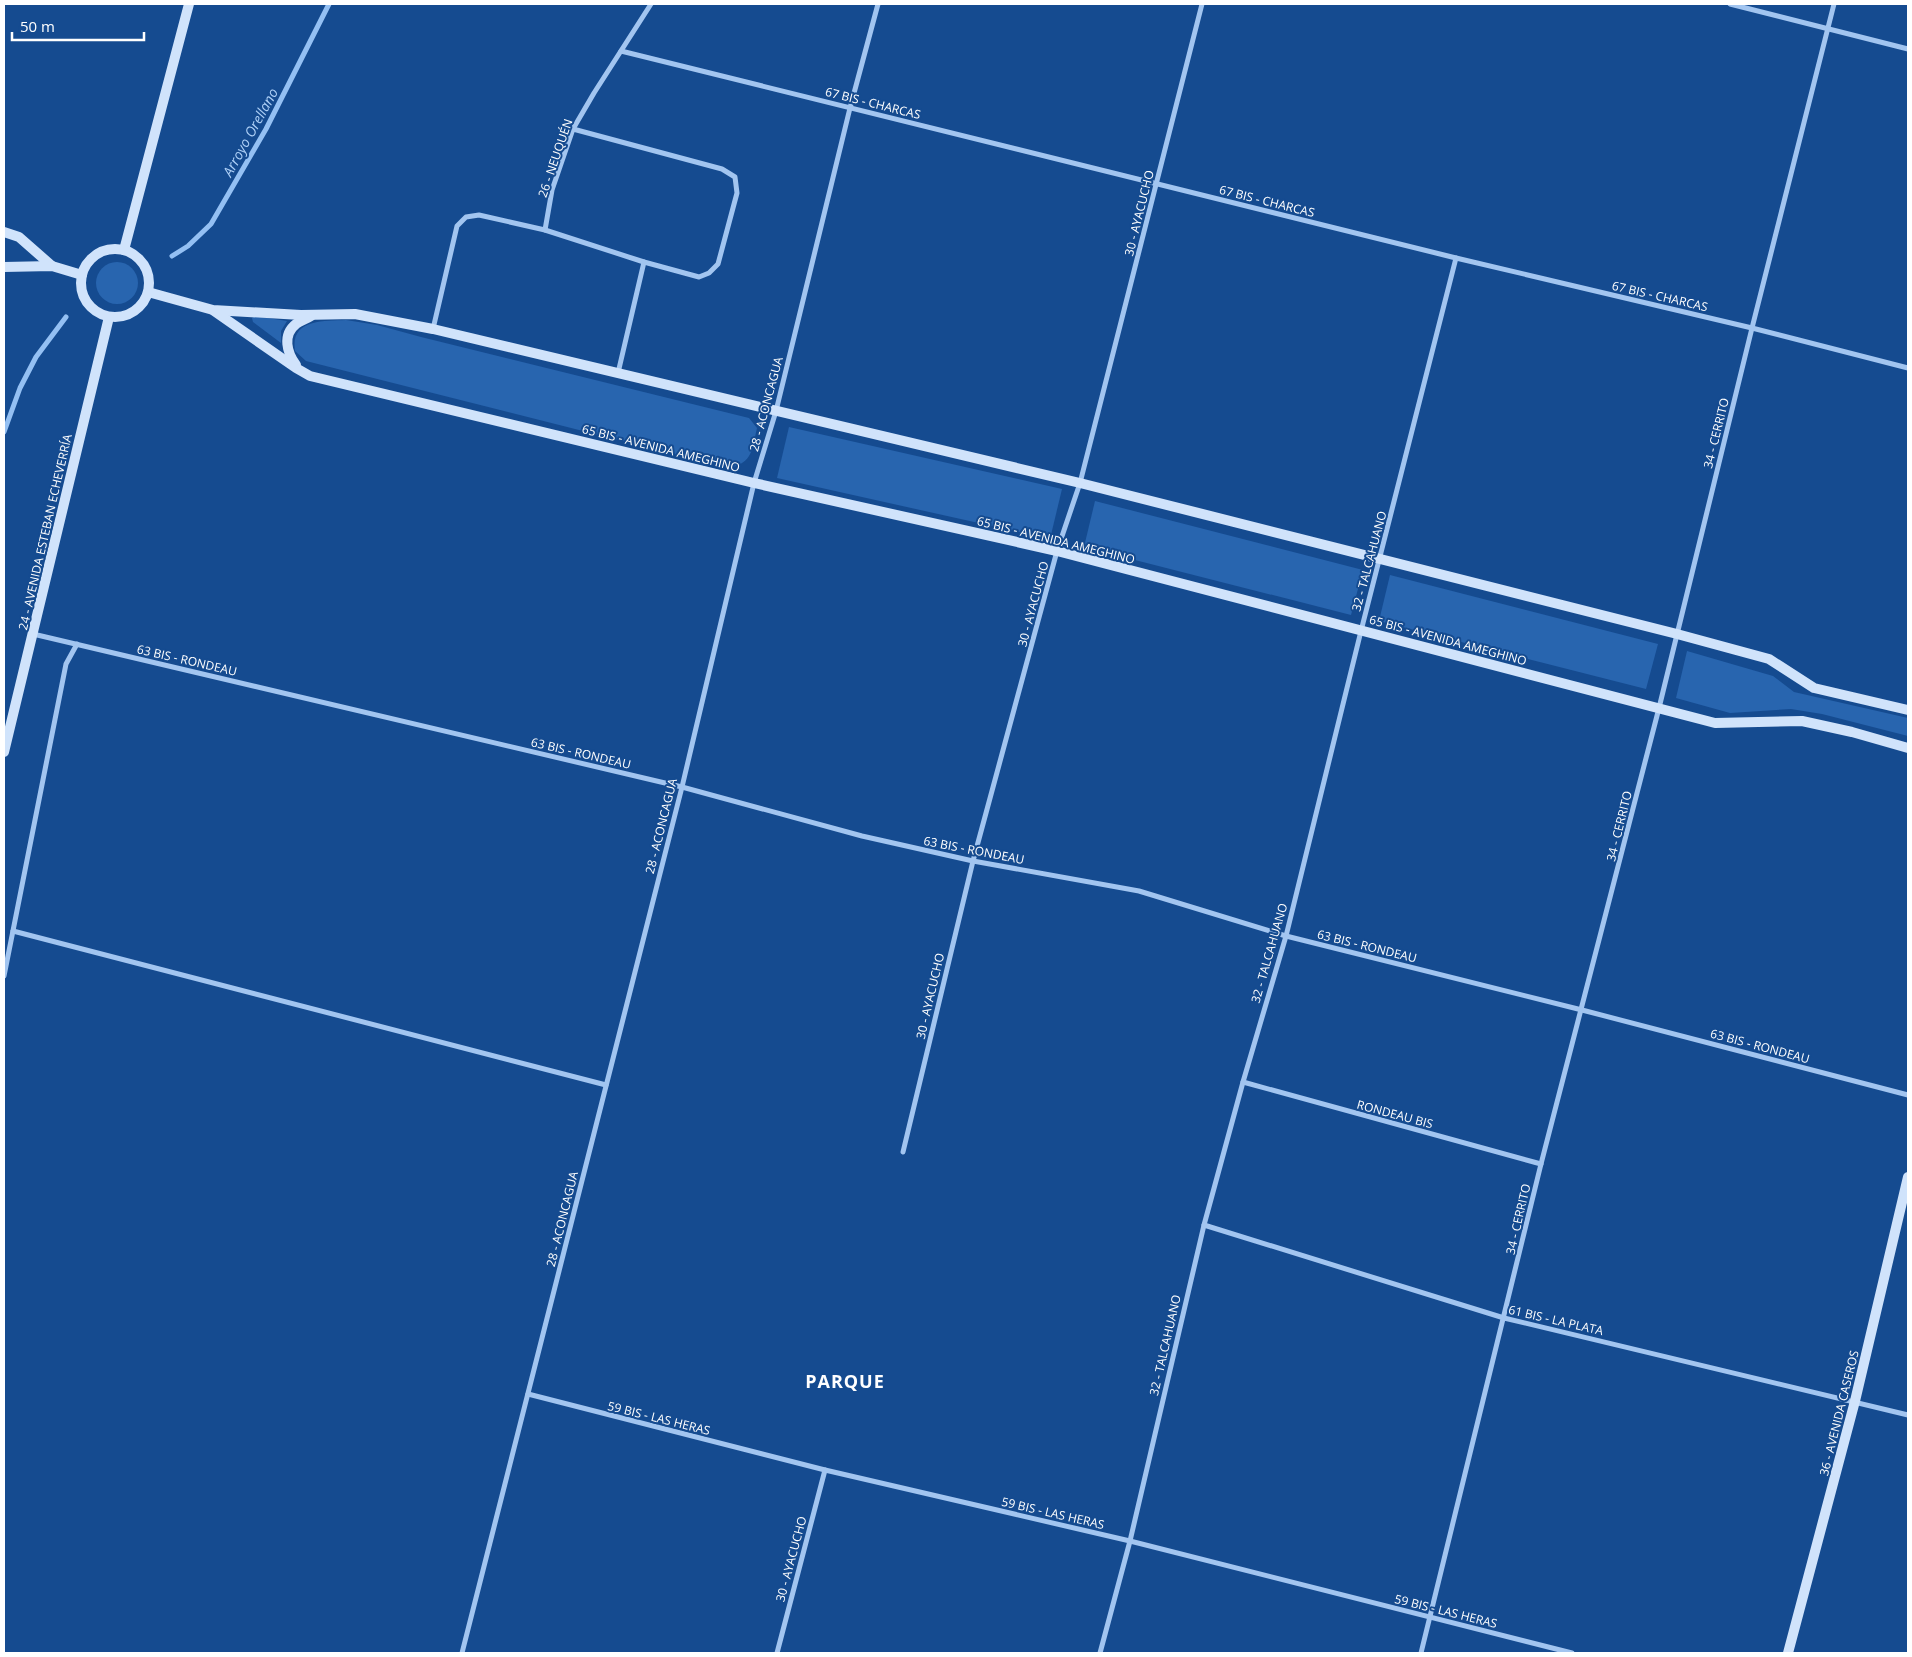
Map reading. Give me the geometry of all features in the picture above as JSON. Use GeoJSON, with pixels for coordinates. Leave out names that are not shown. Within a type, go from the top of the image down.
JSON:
{"type":"FeatureCollection","features":[{"type":"Feature","properties":{"kind":"main road"},"geometry":{"type":"LineString","coordinates":[[124,250],[189,4]]}},
{"type":"Feature","properties":{"kind":"main road"},"geometry":{"type":"LineString","coordinates":[[4,232],[19,237],[52,266]]}},
{"type":"Feature","properties":{"kind":"main road"},"geometry":{"type":"LineString","coordinates":[[124,250],[134,254],[143,262],[148,273],[150,285],[147,296],[141,306],[132,313],[121,317],[109,317],[98,313],[84,297],[81,286],[82,276],[86,265],[102,251],[124,250]]}},
{"type":"Feature","properties":{"kind":"main road"},"geometry":{"type":"LineString","coordinates":[[4,267],[52,266],[82,276]]}},
{"type":"Feature","properties":{"kind":"main road","name":"65 BIS - AVENIDA AMEGHINO"},"geometry":{"type":"LineString","coordinates":[[148,292],[213,310],[314,315],[355,314],[433,329],[1080,483],[1677,634],[1769,659],[1814,688],[1908,710]]}},
{"type":"Feature","properties":{"kind":"main road","name":"65 BIS - AVENIDA AMEGHINO"},"geometry":{"type":"LineString","coordinates":[[213,310],[310,376],[754,483],[1057,551],[1714,723],[1740,724],[1802,721],[1852,732],[1908,748]]}},
{"type":"Feature","properties":{"kind":"main road"},"geometry":{"type":"LineString","coordinates":[[301,371],[291,358],[286,346],[289,333],[295,325],[314,315]]}},
{"type":"Feature","properties":{"kind":"main road","name":"24 - AVENIDA ESTEBAN ECHEVERRÍA"},"geometry":{"type":"LineString","coordinates":[[4,752],[109,317]]}},
{"type":"Feature","properties":{"kind":"main road","name":"36 - AVENIDA CASEROS"},"geometry":{"type":"LineString","coordinates":[[1788,1653],[1855,1401],[1908,1177]]}},
{"type":"Feature","properties":{"kind":"street","name":"26 - NEUQUÉN"},"geometry":{"type":"LineString","coordinates":[[545,230],[552,190],[573,129],[651,4]]}},
{"type":"Feature","properties":{"kind":"street","name":"28 - ACONCAGUA"},"geometry":{"type":"LineString","coordinates":[[462,1653],[682,787],[754,483],[776,411],[850,108],[878,4]]}},
{"type":"Feature","properties":{"kind":"street","name":"30 - AYACUCHO"},"geometry":{"type":"LineString","coordinates":[[903,1152],[973,861],[1057,551],[1080,483],[1202,4]]}},
{"type":"Feature","properties":{"kind":"street"},"geometry":{"type":"LineString","coordinates":[[1730,4],[1908,49]]}},
{"type":"Feature","properties":{"kind":"street","name":"34 - CERRITO"},"geometry":{"type":"LineString","coordinates":[[1421,1653],[1541,1164],[1660,708],[1752,328],[1834,4]]}},
{"type":"Feature","properties":{"kind":"street","name":"67 BIS - CHARCAS"},"geometry":{"type":"LineString","coordinates":[[620,51],[1456,258],[1752,328],[1908,368]]}},
{"type":"Feature","properties":{"kind":"street"},"geometry":{"type":"LineString","coordinates":[[433,329],[457,226],[466,217],[479,214],[545,230],[644,262],[700,277],[718,264],[737,193],[735,177],[722,169],[573,129]]}},
{"type":"Feature","properties":{"kind":"street","name":"32 - TALCAHUANO"},"geometry":{"type":"LineString","coordinates":[[1100,1653],[1130,1541],[1204,1225],[1243,1082],[1286,936],[1456,258]]}},
{"type":"Feature","properties":{"kind":"street"},"geometry":{"type":"LineString","coordinates":[[618,374],[644,262]]}},
{"type":"Feature","properties":{"kind":"street","name":"63 BIS - RONDEAU"},"geometry":{"type":"LineString","coordinates":[[33,634],[682,787],[862,836],[973,861],[1140,891],[1286,936],[1582,1010],[1908,1095]]}},
{"type":"Feature","properties":{"kind":"street"},"geometry":{"type":"LineString","coordinates":[[4,976],[66,664],[77,644]]}},
{"type":"Feature","properties":{"kind":"street"},"geometry":{"type":"LineString","coordinates":[[13,931],[606,1085]]}},
{"type":"Feature","properties":{"kind":"street","name":"RONDEAU BIS"},"geometry":{"type":"LineString","coordinates":[[1243,1082],[1541,1164]]}},
{"type":"Feature","properties":{"kind":"street","name":"61 BIS - LA PLATA"},"geometry":{"type":"LineString","coordinates":[[1204,1225],[1504,1318],[1908,1415]]}},
{"type":"Feature","properties":{"kind":"street","name":"59 BIS - LAS HERAS"},"geometry":{"type":"LineString","coordinates":[[528,1394],[825,1470],[1130,1541],[1572,1653]]}},
{"type":"Feature","properties":{"kind":"street","name":"30 - AYACUCHO"},"geometry":{"type":"LineString","coordinates":[[777,1653],[825,1470]]}},
{"type":"Feature","properties":{"kind":"shaded area"},"geometry":{"type":"Polygon","coordinates":[[[117,262],[132,268],[138,283],[132,298],[117,304],[102,298],[96,283],[102,268],[117,262]]]}},
{"type":"Feature","properties":{"kind":"shaded area"},"geometry":{"type":"Polygon","coordinates":[[[255,316],[287,321],[281,331],[281,343],[253,322],[252,318],[255,316]]]}},
{"type":"Feature","properties":{"kind":"shaded area"},"geometry":{"type":"Polygon","coordinates":[[[346,320],[377,325],[749,418],[757,428],[752,449],[743,463],[729,468],[306,361],[295,351],[295,341],[303,327],[318,322],[346,320]]]}},
{"type":"Feature","properties":{"kind":"shaded area"},"geometry":{"type":"Polygon","coordinates":[[[789,427],[1062,489],[1050,539],[777,478],[789,427]]]}},
{"type":"Feature","properties":{"kind":"shaded area"},"geometry":{"type":"Polygon","coordinates":[[[1095,501],[1363,570],[1351,615],[1084,547],[1095,501]]]}},
{"type":"Feature","properties":{"kind":"shaded area"},"geometry":{"type":"Polygon","coordinates":[[[1390,575],[1658,644],[1646,689],[1379,621],[1390,575]]]}},
{"type":"Feature","properties":{"kind":"shaded area"},"geometry":{"type":"Polygon","coordinates":[[[1687,651],[1773,676],[1794,692],[1908,718],[1908,736],[1822,714],[1791,709],[1730,713],[1676,698],[1687,651]]]}},
{"type":"Feature","properties":{"kind":"waterway","name":"Arroyo Orellano"},"geometry":{"type":"LineString","coordinates":[[172,256],[188,246],[211,224],[266,129],[329,4]]}},
{"type":"Feature","properties":{"kind":"waterway","name":"Arroyo Orellano"},"geometry":{"type":"LineString","coordinates":[[4,432],[20,388],[36,357],[66,317]]}},
{"type":"Feature","properties":{"kind":"district","name":"PARQUE"},"geometry":{"type":"Point","coordinates":[845,1381]}}]}
